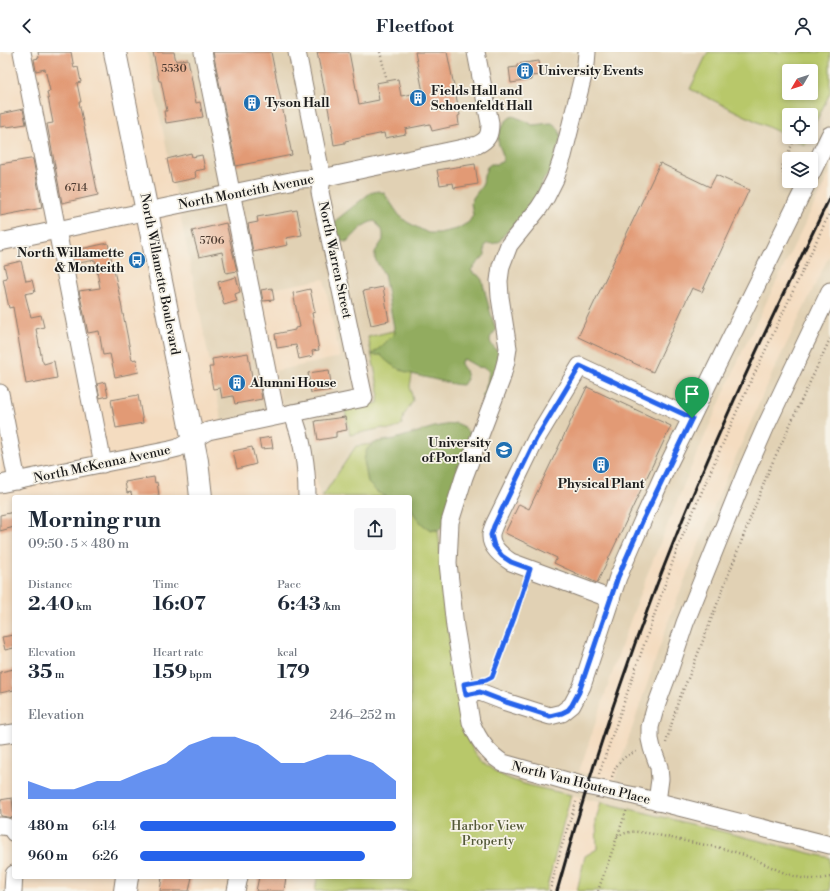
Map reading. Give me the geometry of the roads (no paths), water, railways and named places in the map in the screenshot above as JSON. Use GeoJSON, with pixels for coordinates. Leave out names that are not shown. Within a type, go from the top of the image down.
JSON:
{"type":"FeatureCollection","features":[{"type":"Feature","properties":{"kind":"main road","name":"North Willamette Boulevard"},"geometry":{"type":"LineString","coordinates":[[115,52],[193,439],[200,476],[201,495]]}},
{"type":"Feature","properties":{"kind":"main road"},"geometry":{"type":"LineString","coordinates":[[124,891],[127,879]]}},
{"type":"Feature","properties":{"kind":"street"},"geometry":{"type":"LineString","coordinates":[[22,52],[103,464]]}},
{"type":"Feature","properties":{"kind":"street"},"geometry":{"type":"LineString","coordinates":[[203,52],[231,194],[284,415],[298,430],[306,471],[307,495]]}},
{"type":"Feature","properties":{"kind":"street","name":"North Warren Street"},"geometry":{"type":"LineString","coordinates":[[297,52],[322,178],[320,192],[364,398]]}},
{"type":"Feature","properties":{"kind":"street","name":"North Monteith Avenue"},"geometry":{"type":"LineString","coordinates":[[0,242],[300,179],[322,178],[468,148],[482,143],[488,137],[490,123],[476,52]]}},
{"type":"Feature","properties":{"kind":"street","name":"North Van Houten Place"},"geometry":{"type":"LineString","coordinates":[[587,52],[580,92],[563,156],[555,179],[539,208],[509,245],[501,266],[499,281],[508,348],[506,361],[501,380],[464,477],[450,522],[448,563],[455,627],[471,722],[477,736],[494,758],[503,763],[595,788],[635,796],[830,845]]}},
{"type":"Feature","properties":{"kind":"street"},"geometry":{"type":"LineString","coordinates":[[818,160],[830,135]]}},
{"type":"Feature","properties":{"kind":"street"},"geometry":{"type":"LineString","coordinates":[[465,689],[480,692],[550,716],[562,713],[568,710],[572,705],[579,692],[611,599],[642,522],[805,188]]}},
{"type":"Feature","properties":{"kind":"street"},"geometry":{"type":"LineString","coordinates":[[656,802],[660,779],[659,767],[650,739],[650,727],[655,709],[685,623],[748,467],[830,291]]}},
{"type":"Feature","properties":{"kind":"street"},"geometry":{"type":"LineString","coordinates":[[611,599],[511,562],[502,556],[494,546],[491,535],[494,526],[536,439],[580,366],[692,418]]}},
{"type":"Feature","properties":{"kind":"street"},"geometry":{"type":"LineString","coordinates":[[0,393],[17,481]]}},
{"type":"Feature","properties":{"kind":"street","name":"North McKenna Avenue"},"geometry":{"type":"LineString","coordinates":[[0,484],[170,450],[178,448],[208,431],[364,398]]}},
{"type":"Feature","properties":{"kind":"street"},"geometry":{"type":"LineString","coordinates":[[0,735],[12,733]]}},
{"type":"Feature","properties":{"kind":"street"},"geometry":{"type":"LineString","coordinates":[[0,826],[8,827],[12,830]]}},
{"type":"Feature","properties":{"kind":"street"},"geometry":{"type":"LineString","coordinates":[[13,891],[14,879]]}},
{"type":"Feature","properties":{"kind":"street"},"geometry":{"type":"LineString","coordinates":[[236,891],[239,879]]}},
{"type":"Feature","properties":{"kind":"railway"},"geometry":{"type":"LineString","coordinates":[[557,891],[584,797],[614,704],[664,566],[699,480],[735,398],[830,197]]}},
{"type":"Feature","properties":{"kind":"place","name":"University Events"},"geometry":{"type":"Point","coordinates":[525,71]}},
{"type":"Feature","properties":{"kind":"place","name":"Fields Hall and Schoenfeldt Hall"},"geometry":{"type":"Point","coordinates":[418,98]}},
{"type":"Feature","properties":{"kind":"place","name":"Tyson Hall"},"geometry":{"type":"Point","coordinates":[252,103]}},
{"type":"Feature","properties":{"kind":"place","name":"North Willamette & Monteith"},"geometry":{"type":"Point","coordinates":[137,260]}},
{"type":"Feature","properties":{"kind":"place","name":"Alumni House"},"geometry":{"type":"Point","coordinates":[237,383]}},
{"type":"Feature","properties":{"kind":"place","name":"University of Portland"},"geometry":{"type":"Point","coordinates":[504,450]}},
{"type":"Feature","properties":{"kind":"place","name":"Physical Plant"},"geometry":{"type":"Point","coordinates":[601,465]}},
{"type":"Feature","properties":{"kind":"park label","name":"Harbor View Property"},"geometry":{"type":"Point","coordinates":[488,834]}}]}
